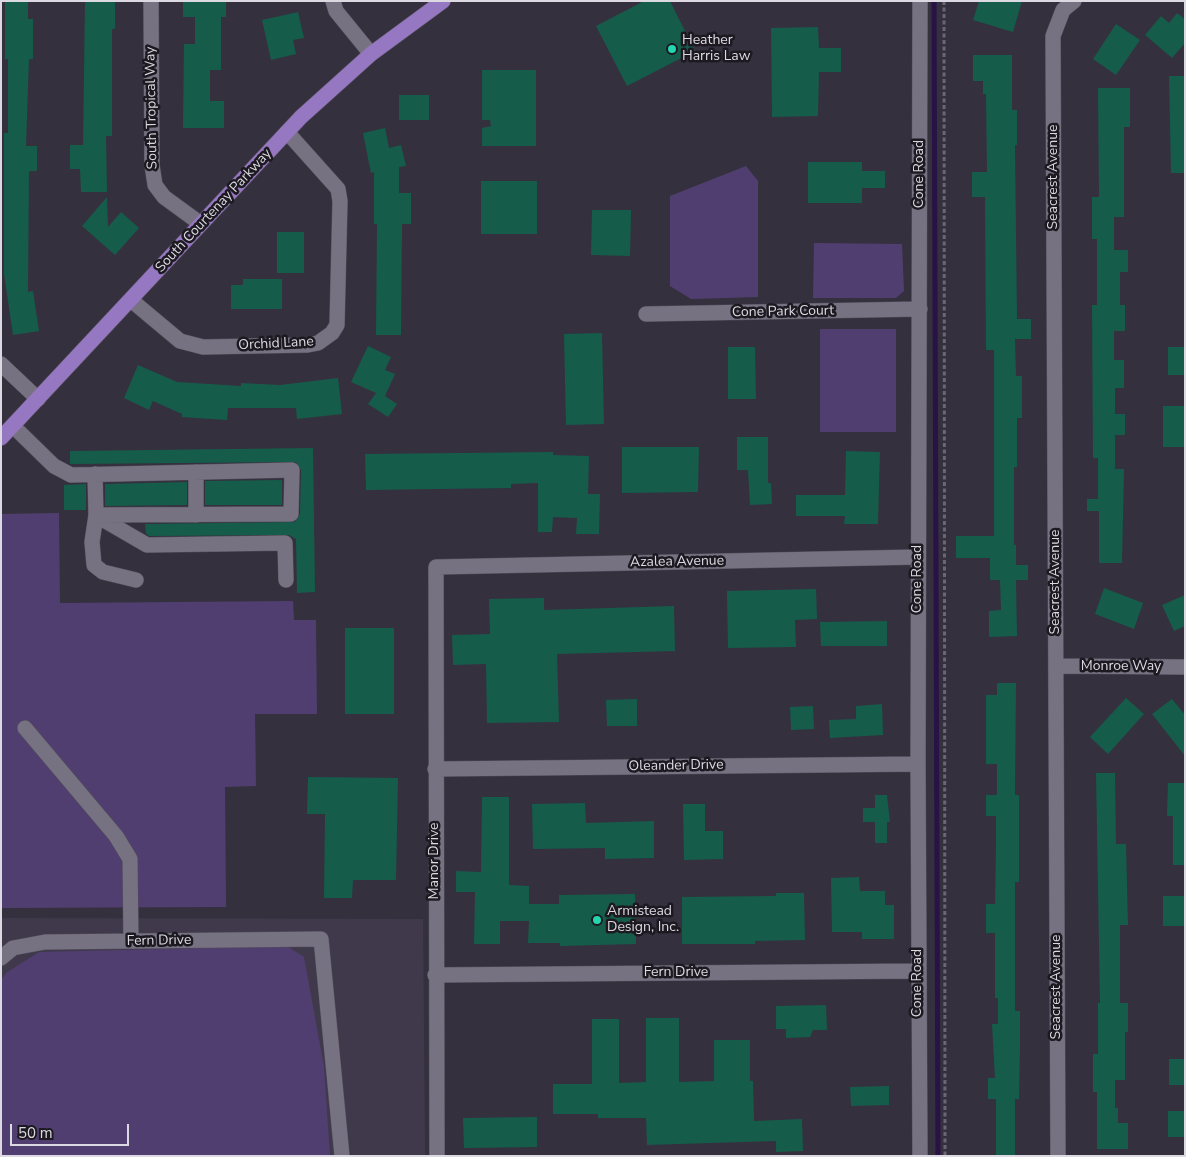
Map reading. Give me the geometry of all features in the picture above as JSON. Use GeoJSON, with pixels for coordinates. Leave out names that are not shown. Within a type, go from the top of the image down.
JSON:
{"type":"FeatureCollection","features":[{"type":"Feature","properties":{"kind":"main road","name":"South Courtenay Parkway"},"geometry":{"type":"LineString","coordinates":[[1,438],[287,132],[371,54],[443,1]]}},
{"type":"Feature","properties":{"kind":"street","name":"South Tropical Way"},"geometry":{"type":"LineString","coordinates":[[150,1],[152,165],[155,184],[164,197],[201,224]]}},
{"type":"Feature","properties":{"kind":"street"},"geometry":{"type":"LineString","coordinates":[[332,1],[336,11],[371,54]]}},
{"type":"Feature","properties":{"kind":"street","name":"Cone Road"},"geometry":{"type":"LineString","coordinates":[[920,1],[918,557],[920,1156]]}},
{"type":"Feature","properties":{"kind":"street","name":"Seacrest Avenue"},"geometry":{"type":"LineString","coordinates":[[1058,1156],[1053,36],[1069,5]]}},
{"type":"Feature","properties":{"kind":"street","name":"Orchid Lane"},"geometry":{"type":"LineString","coordinates":[[131,300],[180,341],[203,347],[318,344],[332,333],[337,324],[340,201],[338,190],[287,132]]}},
{"type":"Feature","properties":{"kind":"street","name":"Cone Park Court"},"geometry":{"type":"LineString","coordinates":[[646,314],[920,309]]}},
{"type":"Feature","properties":{"kind":"street"},"geometry":{"type":"LineString","coordinates":[[1,364],[38,398]]}},
{"type":"Feature","properties":{"kind":"street"},"geometry":{"type":"LineString","coordinates":[[13,426],[61,470],[71,475],[292,470],[291,514],[96,515]]}},
{"type":"Feature","properties":{"kind":"street"},"geometry":{"type":"LineString","coordinates":[[196,472],[196,515]]}},
{"type":"Feature","properties":{"kind":"street"},"geometry":{"type":"LineString","coordinates":[[95,474],[96,515],[92,542],[94,565],[103,572],[136,580]]}},
{"type":"Feature","properties":{"kind":"street"},"geometry":{"type":"LineString","coordinates":[[96,515],[146,545],[285,544],[286,580]]}},
{"type":"Feature","properties":{"kind":"street","name":"Azalea Avenue"},"geometry":{"type":"LineString","coordinates":[[436,566],[918,557]]}},
{"type":"Feature","properties":{"kind":"street","name":"Manor Drive"},"geometry":{"type":"LineString","coordinates":[[436,566],[435,975],[437,1156]]}},
{"type":"Feature","properties":{"kind":"street","name":"Monroe Way"},"geometry":{"type":"LineString","coordinates":[[1056,666],[1185,667]]}},
{"type":"Feature","properties":{"kind":"street"},"geometry":{"type":"LineString","coordinates":[[26,728],[116,836],[130,859],[131,941]]}},
{"type":"Feature","properties":{"kind":"street","name":"Oleander Drive"},"geometry":{"type":"LineString","coordinates":[[435,769],[918,764]]}},
{"type":"Feature","properties":{"kind":"street","name":"Fern Drive"},"geometry":{"type":"LineString","coordinates":[[1,958],[13,948],[45,942],[321,938],[342,1156]]}},
{"type":"Feature","properties":{"kind":"street","name":"Fern Drive"},"geometry":{"type":"LineString","coordinates":[[435,975],[918,971]]}},
{"type":"Feature","properties":{"kind":"path"},"geometry":{"type":"LineString","coordinates":[[944,1],[945,1156]]}},
{"type":"Feature","properties":{"kind":"shaded area"},"geometry":{"type":"Polygon","coordinates":[[[746,166],[758,181],[758,297],[691,299],[670,286],[670,196],[746,166]]]}},
{"type":"Feature","properties":{"kind":"shaded area"},"geometry":{"type":"Polygon","coordinates":[[[814,243],[902,244],[904,291],[896,298],[813,298],[814,243]]]}},
{"type":"Feature","properties":{"kind":"shaded area"},"geometry":{"type":"Polygon","coordinates":[[[820,329],[896,329],[896,432],[820,432],[820,329]]]}},
{"type":"Feature","properties":{"kind":"shaded area"},"geometry":{"type":"Polygon","coordinates":[[[59,513],[60,603],[293,601],[294,620],[316,620],[317,714],[255,714],[256,786],[225,787],[226,907],[1,908],[1,514],[59,513]]]}},
{"type":"Feature","properties":{"kind":"shaded area"},"geometry":{"type":"Polygon","coordinates":[[[1,918],[423,919],[425,1156],[1,1156],[1,918]]]}},
{"type":"Feature","properties":{"kind":"shaded area"},"geometry":{"type":"Polygon","coordinates":[[[287,946],[304,957],[324,1067],[330,1156],[1,1156],[1,980],[6,973],[39,952],[287,946]]]}},
{"type":"Feature","properties":{"kind":"building"},"geometry":{"type":"Polygon","coordinates":[[[5,1],[28,1],[28,19],[33,19],[33,59],[29,59],[26,146],[37,146],[37,171],[29,171],[28,292],[33,291],[39,331],[13,335],[4,274],[4,133],[8,133],[8,59],[5,59],[5,1]]]}},
{"type":"Feature","properties":{"kind":"building"},"geometry":{"type":"Polygon","coordinates":[[[85,1],[115,1],[115,29],[112,29],[112,136],[106,136],[107,192],[81,192],[80,169],[70,169],[70,145],[83,145],[85,1]]]}},
{"type":"Feature","properties":{"kind":"building"},"geometry":{"type":"Polygon","coordinates":[[[183,1],[226,1],[226,17],[221,17],[221,70],[210,70],[210,101],[224,101],[224,128],[183,128],[184,44],[195,44],[195,17],[183,17],[183,1]]]}},
{"type":"Feature","properties":{"kind":"building"},"geometry":{"type":"Polygon","coordinates":[[[644,1],[670,1],[695,51],[627,86],[596,26],[644,1]]]}},
{"type":"Feature","properties":{"kind":"building"},"geometry":{"type":"Polygon","coordinates":[[[979,1],[1022,1],[1013,32],[973,20],[979,1]]]}},
{"type":"Feature","properties":{"kind":"building"},"geometry":{"type":"Polygon","coordinates":[[[298,12],[304,38],[293,40],[296,54],[271,60],[262,20],[298,12]]]}},
{"type":"Feature","properties":{"kind":"building"},"geometry":{"type":"Polygon","coordinates":[[[1177,13],[1185,19],[1185,43],[1172,58],[1145,35],[1161,16],[1169,23],[1177,13]]]}},
{"type":"Feature","properties":{"kind":"building"},"geometry":{"type":"Polygon","coordinates":[[[1116,24],[1140,40],[1116,75],[1093,59],[1116,24]]]}},
{"type":"Feature","properties":{"kind":"building"},"geometry":{"type":"Polygon","coordinates":[[[818,27],[819,48],[841,48],[841,72],[819,72],[818,116],[772,117],[771,28],[818,27]]]}},
{"type":"Feature","properties":{"kind":"building"},"geometry":{"type":"Polygon","coordinates":[[[973,55],[1012,55],[1012,110],[1017,110],[1017,145],[1015,145],[1017,319],[1031,319],[1031,339],[1015,339],[1016,376],[1022,376],[1022,418],[1017,418],[1017,467],[1014,467],[1014,545],[1016,545],[1016,565],[1028,565],[1028,580],[1016,580],[1017,636],[989,637],[989,611],[1001,610],[1000,580],[990,580],[990,558],[956,558],[956,536],[994,536],[994,350],[986,350],[985,197],[972,197],[972,172],[987,172],[986,94],[983,94],[983,81],[973,81],[973,55]]]}},
{"type":"Feature","properties":{"kind":"building"},"geometry":{"type":"Polygon","coordinates":[[[482,70],[536,70],[536,146],[482,146],[482,128],[491,126],[490,120],[482,120],[482,70]]]}},
{"type":"Feature","properties":{"kind":"building"},"geometry":{"type":"Polygon","coordinates":[[[1169,76],[1185,76],[1185,173],[1171,173],[1169,76]]]}},
{"type":"Feature","properties":{"kind":"building"},"geometry":{"type":"Polygon","coordinates":[[[1098,88],[1130,88],[1130,127],[1124,127],[1124,217],[1114,217],[1114,250],[1128,250],[1128,272],[1120,272],[1120,305],[1125,305],[1125,331],[1114,331],[1114,360],[1124,360],[1124,388],[1115,388],[1115,414],[1125,414],[1125,435],[1115,435],[1115,469],[1124,469],[1122,563],[1099,563],[1099,511],[1087,511],[1087,499],[1098,499],[1098,458],[1093,458],[1092,305],[1097,305],[1097,239],[1092,239],[1092,197],[1099,197],[1098,88]]]}},
{"type":"Feature","properties":{"kind":"building"},"geometry":{"type":"Polygon","coordinates":[[[399,95],[429,95],[429,120],[399,120],[399,95]]]}},
{"type":"Feature","properties":{"kind":"building"},"geometry":{"type":"Polygon","coordinates":[[[385,128],[389,148],[401,145],[406,166],[399,167],[399,193],[411,193],[411,224],[402,224],[401,335],[376,335],[377,224],[374,224],[374,172],[371,173],[363,133],[385,128]]]}},
{"type":"Feature","properties":{"kind":"building"},"geometry":{"type":"Polygon","coordinates":[[[808,162],[862,162],[862,171],[885,171],[885,188],[862,188],[862,203],[808,203],[808,162]]]}},
{"type":"Feature","properties":{"kind":"building"},"geometry":{"type":"Polygon","coordinates":[[[481,181],[537,181],[537,234],[481,234],[481,181]]]}},
{"type":"Feature","properties":{"kind":"building"},"geometry":{"type":"Polygon","coordinates":[[[107,197],[108,227],[121,212],[139,228],[115,255],[82,226],[107,197]]]}},
{"type":"Feature","properties":{"kind":"building"},"geometry":{"type":"Polygon","coordinates":[[[592,210],[631,210],[630,256],[591,255],[592,210]]]}},
{"type":"Feature","properties":{"kind":"building"},"geometry":{"type":"Polygon","coordinates":[[[277,232],[304,232],[304,273],[277,273],[277,232]]]}},
{"type":"Feature","properties":{"kind":"building"},"geometry":{"type":"Polygon","coordinates":[[[243,279],[282,279],[282,309],[231,309],[231,285],[243,285],[243,279]]]}},
{"type":"Feature","properties":{"kind":"building"},"geometry":{"type":"Polygon","coordinates":[[[602,333],[604,424],[566,425],[564,334],[602,333]]]}},
{"type":"Feature","properties":{"kind":"building"},"geometry":{"type":"Polygon","coordinates":[[[368,346],[391,357],[385,370],[395,374],[385,396],[397,404],[388,417],[368,404],[376,393],[351,382],[368,346]]]}},
{"type":"Feature","properties":{"kind":"building"},"geometry":{"type":"Polygon","coordinates":[[[728,347],[755,347],[756,399],[728,399],[728,347]]]}},
{"type":"Feature","properties":{"kind":"building"},"geometry":{"type":"Polygon","coordinates":[[[1168,347],[1185,347],[1185,375],[1168,375],[1168,347]]]}},
{"type":"Feature","properties":{"kind":"building"},"geometry":{"type":"Polygon","coordinates":[[[138,365],[177,382],[241,386],[241,383],[280,385],[338,378],[342,414],[297,419],[296,408],[228,408],[227,420],[182,417],[182,414],[153,401],[149,410],[124,398],[138,365]]]}},
{"type":"Feature","properties":{"kind":"building"},"geometry":{"type":"Polygon","coordinates":[[[1163,406],[1185,406],[1185,447],[1163,447],[1163,406]]]}},
{"type":"Feature","properties":{"kind":"building"},"geometry":{"type":"Polygon","coordinates":[[[737,437],[768,437],[768,483],[771,483],[772,504],[750,505],[748,470],[737,470],[737,437]]]}},
{"type":"Feature","properties":{"kind":"building"},"geometry":{"type":"Polygon","coordinates":[[[622,447],[699,447],[698,492],[622,493],[622,447]]]}},
{"type":"Feature","properties":{"kind":"building"},"geometry":{"type":"Polygon","coordinates":[[[313,448],[315,592],[297,593],[296,539],[289,535],[149,536],[146,533],[145,524],[295,522],[300,514],[301,470],[296,462],[70,464],[70,451],[313,448]]]}},
{"type":"Feature","properties":{"kind":"building"},"geometry":{"type":"Polygon","coordinates":[[[846,451],[880,452],[878,524],[844,524],[845,516],[796,516],[796,495],[845,495],[846,451]]]}},
{"type":"Feature","properties":{"kind":"building"},"geometry":{"type":"Polygon","coordinates":[[[553,452],[553,455],[589,456],[588,494],[600,494],[599,534],[576,534],[577,518],[553,517],[552,532],[538,532],[538,483],[511,484],[511,488],[366,490],[365,454],[553,452]]]}},
{"type":"Feature","properties":{"kind":"building"},"geometry":{"type":"Polygon","coordinates":[[[282,480],[282,505],[205,505],[205,481],[282,480]]]}},
{"type":"Feature","properties":{"kind":"building"},"geometry":{"type":"Polygon","coordinates":[[[187,482],[187,505],[105,506],[105,484],[187,482]]]}},
{"type":"Feature","properties":{"kind":"building"},"geometry":{"type":"Polygon","coordinates":[[[86,484],[86,510],[64,510],[64,485],[86,484]]]}},
{"type":"Feature","properties":{"kind":"building"},"geometry":{"type":"Polygon","coordinates":[[[1104,588],[1143,603],[1134,629],[1095,614],[1104,588]]]}},
{"type":"Feature","properties":{"kind":"building"},"geometry":{"type":"Polygon","coordinates":[[[816,589],[817,619],[795,620],[796,647],[728,648],[727,591],[816,589]]]}},
{"type":"Feature","properties":{"kind":"building"},"geometry":{"type":"Polygon","coordinates":[[[1185,595],[1185,626],[1174,631],[1162,605],[1185,595]]]}},
{"type":"Feature","properties":{"kind":"building"},"geometry":{"type":"Polygon","coordinates":[[[544,598],[544,610],[674,606],[675,651],[557,654],[559,722],[487,723],[486,664],[453,665],[452,635],[490,634],[489,599],[544,598]]]}},
{"type":"Feature","properties":{"kind":"building"},"geometry":{"type":"Polygon","coordinates":[[[887,621],[887,646],[821,646],[820,622],[887,621]]]}},
{"type":"Feature","properties":{"kind":"building"},"geometry":{"type":"Polygon","coordinates":[[[345,628],[394,628],[394,714],[345,714],[345,628]]]}},
{"type":"Feature","properties":{"kind":"building"},"geometry":{"type":"Polygon","coordinates":[[[997,683],[1016,683],[1015,795],[1019,795],[1019,882],[1015,882],[1015,1011],[1020,1011],[1020,1048],[1019,1099],[1015,1099],[1015,1156],[996,1156],[996,1099],[988,1099],[988,1078],[995,1078],[992,1024],[998,1024],[998,998],[995,998],[995,933],[986,933],[986,904],[995,904],[996,816],[986,816],[986,795],[997,795],[997,764],[986,764],[986,695],[997,695],[997,683]]]}},
{"type":"Feature","properties":{"kind":"building"},"geometry":{"type":"Polygon","coordinates":[[[1126,698],[1144,714],[1108,754],[1090,737],[1126,698]]]}},
{"type":"Feature","properties":{"kind":"building"},"geometry":{"type":"Polygon","coordinates":[[[637,699],[637,726],[607,726],[606,700],[637,699]]]}},
{"type":"Feature","properties":{"kind":"building"},"geometry":{"type":"Polygon","coordinates":[[[1172,699],[1185,715],[1185,756],[1152,714],[1172,699]]]}},
{"type":"Feature","properties":{"kind":"building"},"geometry":{"type":"Polygon","coordinates":[[[882,704],[883,735],[830,738],[829,720],[856,719],[856,706],[882,704]]]}},
{"type":"Feature","properties":{"kind":"building"},"geometry":{"type":"Polygon","coordinates":[[[813,706],[814,729],[791,730],[790,707],[813,706]]]}},
{"type":"Feature","properties":{"kind":"building"},"geometry":{"type":"Polygon","coordinates":[[[1096,773],[1115,773],[1116,844],[1126,844],[1128,925],[1120,925],[1120,1003],[1128,1003],[1128,1032],[1125,1032],[1125,1080],[1115,1080],[1115,1108],[1118,1108],[1118,1123],[1128,1123],[1128,1149],[1097,1149],[1097,1092],[1093,1092],[1093,1054],[1098,1054],[1098,1003],[1100,1003],[1096,773]]]}},
{"type":"Feature","properties":{"kind":"building"},"geometry":{"type":"Polygon","coordinates":[[[308,777],[398,778],[396,880],[353,880],[352,898],[324,898],[325,814],[307,814],[308,777]]]}},
{"type":"Feature","properties":{"kind":"building"},"geometry":{"type":"Polygon","coordinates":[[[1168,783],[1185,783],[1185,865],[1173,865],[1173,816],[1167,816],[1168,783]]]}},
{"type":"Feature","properties":{"kind":"building"},"geometry":{"type":"Polygon","coordinates":[[[875,795],[887,795],[890,822],[887,822],[887,843],[875,843],[875,822],[863,822],[863,808],[875,808],[875,795]]]}},
{"type":"Feature","properties":{"kind":"building"},"geometry":{"type":"Polygon","coordinates":[[[482,797],[509,797],[509,885],[529,886],[529,904],[559,904],[559,895],[635,894],[636,944],[560,946],[560,943],[528,943],[529,921],[500,921],[500,944],[474,944],[475,892],[456,892],[456,871],[481,872],[482,797]]]}},
{"type":"Feature","properties":{"kind":"building"},"geometry":{"type":"Polygon","coordinates":[[[585,803],[586,823],[654,821],[654,858],[605,859],[605,848],[533,849],[532,804],[585,803]]]}},
{"type":"Feature","properties":{"kind":"building"},"geometry":{"type":"Polygon","coordinates":[[[683,804],[705,804],[705,831],[723,831],[723,859],[684,860],[683,804]]]}},
{"type":"Feature","properties":{"kind":"building"},"geometry":{"type":"Polygon","coordinates":[[[859,877],[860,891],[885,891],[885,905],[894,905],[894,939],[862,939],[862,932],[832,932],[831,878],[859,877]]]}},
{"type":"Feature","properties":{"kind":"building"},"geometry":{"type":"Polygon","coordinates":[[[776,893],[804,893],[805,940],[755,941],[755,944],[682,944],[682,897],[776,896],[776,893]]]}},
{"type":"Feature","properties":{"kind":"building"},"geometry":{"type":"Polygon","coordinates":[[[1163,896],[1185,896],[1185,926],[1163,926],[1163,896]]]}},
{"type":"Feature","properties":{"kind":"building"},"geometry":{"type":"Polygon","coordinates":[[[826,1005],[827,1030],[813,1030],[810,1037],[786,1038],[786,1029],[776,1029],[776,1006],[826,1005]]]}},
{"type":"Feature","properties":{"kind":"building"},"geometry":{"type":"Polygon","coordinates":[[[646,1018],[679,1018],[679,1082],[714,1081],[714,1040],[750,1040],[750,1081],[753,1081],[754,1121],[802,1119],[803,1151],[776,1152],[776,1141],[647,1145],[646,1118],[598,1118],[598,1114],[553,1114],[553,1084],[592,1084],[592,1019],[619,1019],[619,1083],[646,1082],[646,1018]]]}},
{"type":"Feature","properties":{"kind":"building"},"geometry":{"type":"Polygon","coordinates":[[[1169,1059],[1185,1059],[1185,1085],[1169,1085],[1169,1059]]]}},
{"type":"Feature","properties":{"kind":"building"},"geometry":{"type":"Polygon","coordinates":[[[889,1086],[889,1105],[851,1106],[850,1087],[889,1086]]]}},
{"type":"Feature","properties":{"kind":"building"},"geometry":{"type":"Polygon","coordinates":[[[1168,1111],[1185,1111],[1185,1137],[1168,1137],[1168,1111]]]}},
{"type":"Feature","properties":{"kind":"building"},"geometry":{"type":"Polygon","coordinates":[[[537,1117],[537,1147],[464,1148],[463,1118],[537,1117]]]}},
{"type":"Feature","properties":{"kind":"waterway"},"geometry":{"type":"LineString","coordinates":[[934,1],[938,1156]]}},
{"type":"Feature","properties":{"kind":"place","name":"Heather Harris Law"},"geometry":{"type":"Point","coordinates":[672,49]}},
{"type":"Feature","properties":{"kind":"place","name":"Armistead Design, Inc."},"geometry":{"type":"Point","coordinates":[597,920]}}]}
